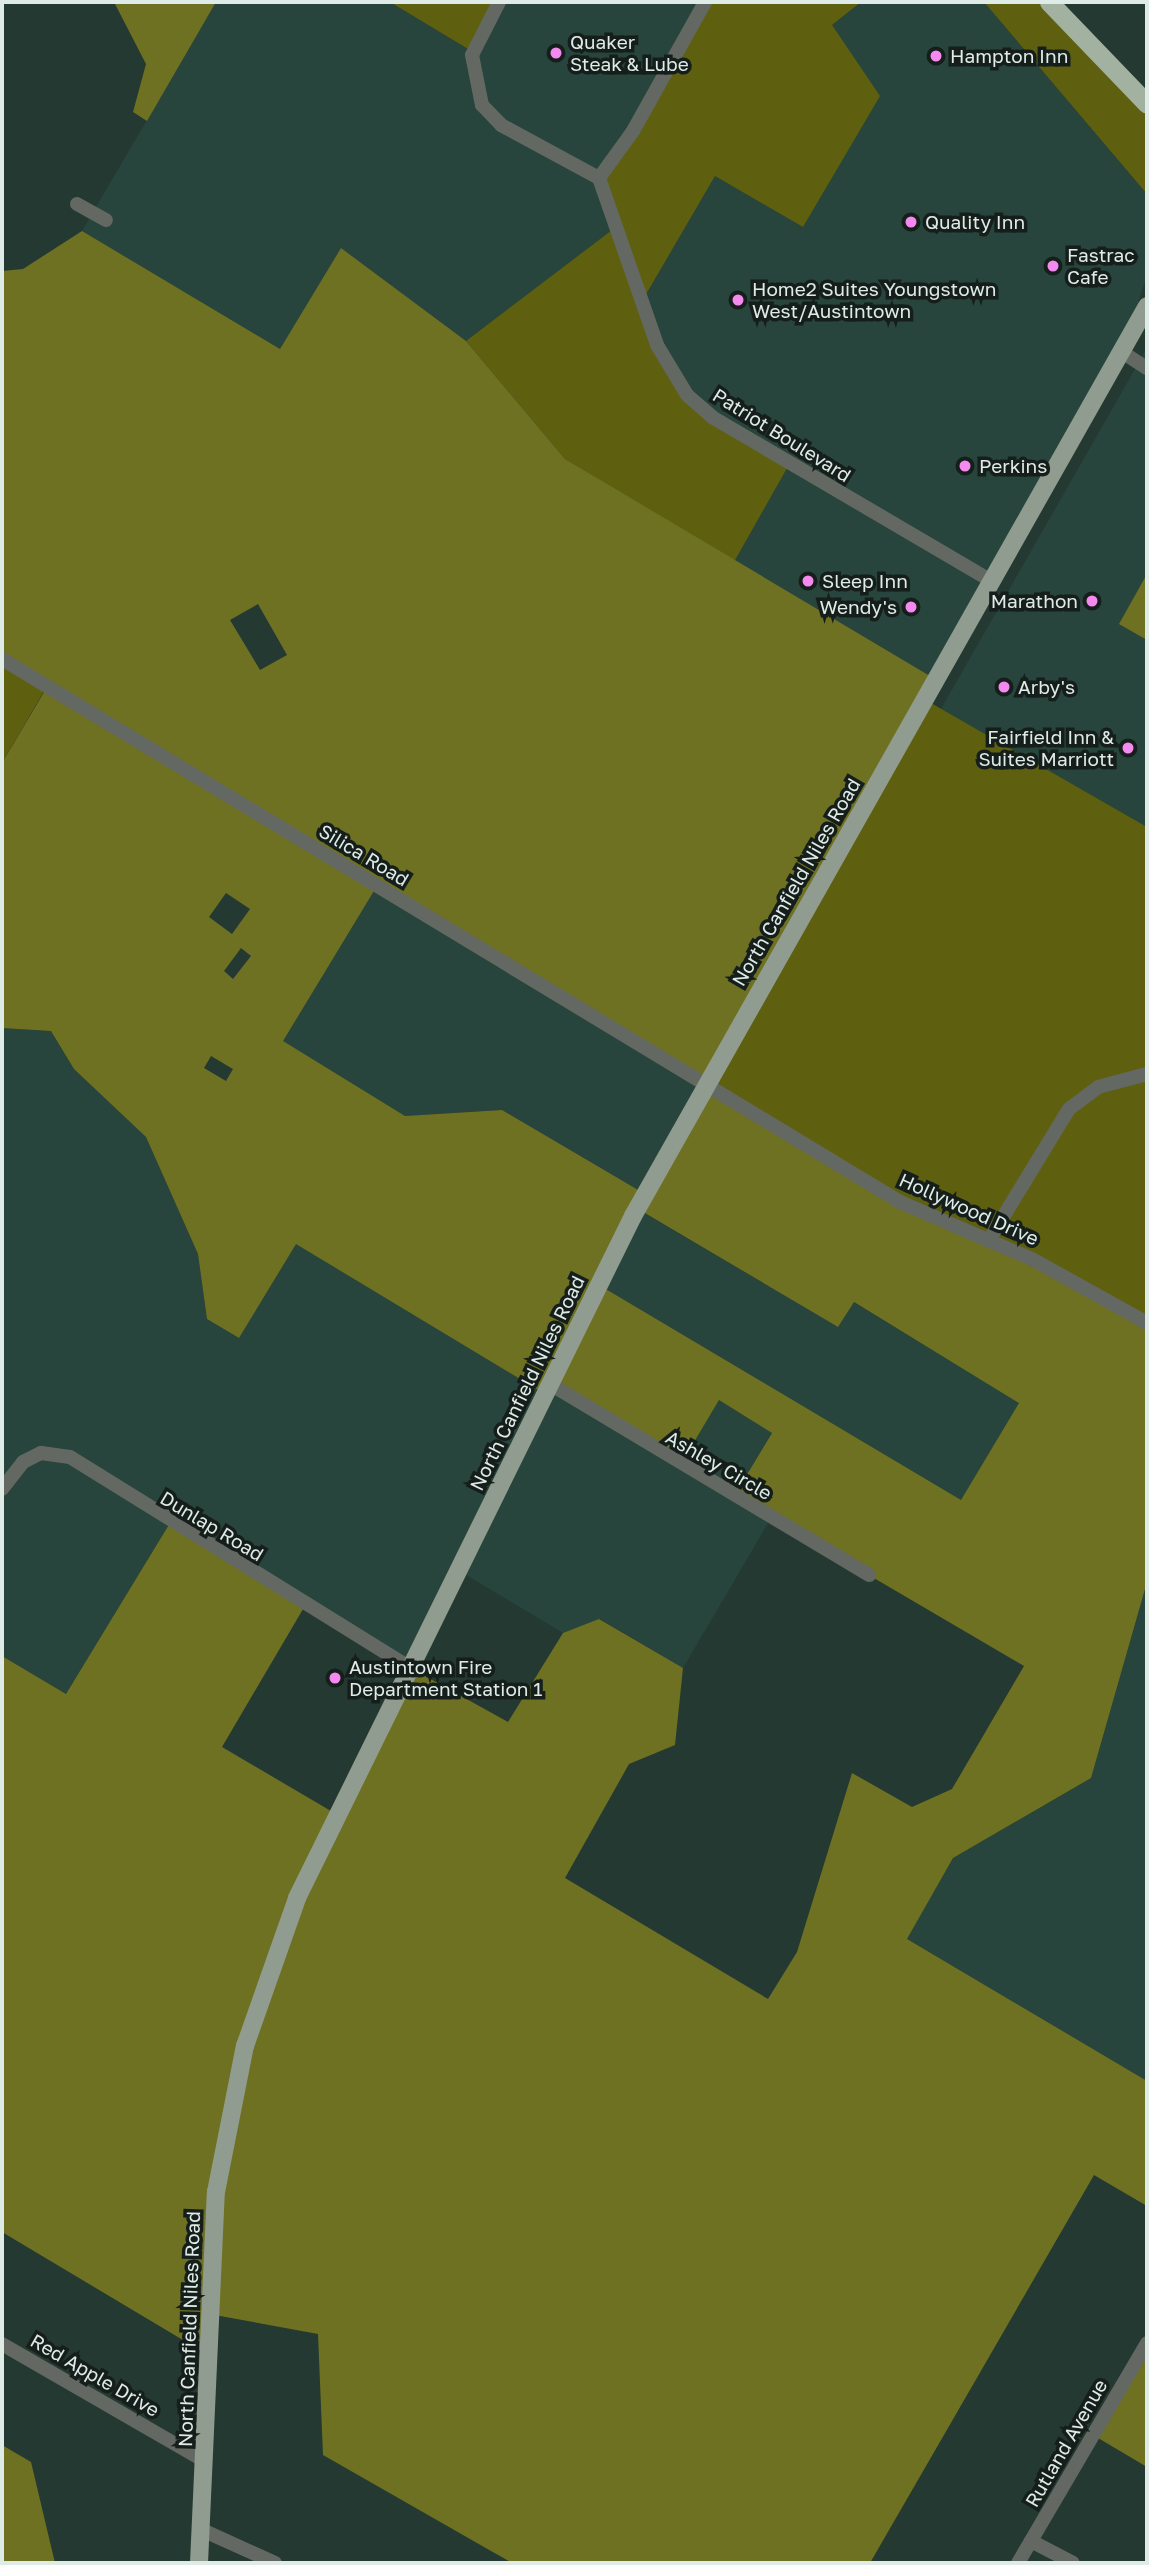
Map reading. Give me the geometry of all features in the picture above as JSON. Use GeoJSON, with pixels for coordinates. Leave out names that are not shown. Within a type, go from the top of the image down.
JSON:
{"type":"FeatureCollection","features":[{"type":"Feature","properties":{"kind":"highway"},"geometry":{"type":"LineString","coordinates":[[1049,2],[1147,104]]}},
{"type":"Feature","properties":{"kind":"main road","name":"North Canfield Niles Road"},"geometry":{"type":"LineString","coordinates":[[199,2563],[212,2228],[245,2046],[297,1898],[550,1384],[706,1084],[1147,306]]}},
{"type":"Feature","properties":{"kind":"street"},"geometry":{"type":"LineString","coordinates":[[499,2],[472,55],[482,105],[501,125],[598,178],[638,122],[705,2]]}},
{"type":"Feature","properties":{"kind":"street","name":"Patriot Boulevard"},"geometry":{"type":"LineString","coordinates":[[598,178],[657,345],[687,396],[712,417],[991,581]]}},
{"type":"Feature","properties":{"kind":"street"},"geometry":{"type":"LineString","coordinates":[[77,204],[106,220]]}},
{"type":"Feature","properties":{"kind":"street"},"geometry":{"type":"LineString","coordinates":[[1122,352],[1147,368]]}},
{"type":"Feature","properties":{"kind":"street","name":"Silica Road"},"geometry":{"type":"LineString","coordinates":[[2,659],[706,1084]]}},
{"type":"Feature","properties":{"kind":"street"},"geometry":{"type":"LineString","coordinates":[[989,1240],[1069,1109],[1114,1080],[1147,1074]]}},
{"type":"Feature","properties":{"kind":"street","name":"Hollywood Drive"},"geometry":{"type":"LineString","coordinates":[[706,1084],[900,1202],[989,1240],[1147,1323]]}},
{"type":"Feature","properties":{"kind":"street","name":"Ashley Circle"},"geometry":{"type":"LineString","coordinates":[[550,1384],[869,1576]]}},
{"type":"Feature","properties":{"kind":"street","name":"Dunlap Road"},"geometry":{"type":"LineString","coordinates":[[2,1489],[23,1462],[41,1453],[70,1457],[410,1667]]}},
{"type":"Feature","properties":{"kind":"street","name":"Rutland Avenue"},"geometry":{"type":"LineString","coordinates":[[1018,2563],[1147,2343]]}},
{"type":"Feature","properties":{"kind":"street","name":"Red Apple Drive"},"geometry":{"type":"LineString","coordinates":[[2,2344],[205,2461]]}},
{"type":"Feature","properties":{"kind":"street"},"geometry":{"type":"LineString","coordinates":[[202,2530],[230,2538],[275,2563]]}},
{"type":"Feature","properties":{"kind":"street"},"geometry":{"type":"LineString","coordinates":[[1031,2541],[1073,2563]]}},
{"type":"Feature","properties":{"kind":"shaded area"},"geometry":{"type":"Polygon","coordinates":[[[114,2],[216,2],[147,121],[133,112],[146,64],[114,2]]]}},
{"type":"Feature","properties":{"kind":"shaded area"},"geometry":{"type":"Polygon","coordinates":[[[216,2],[390,2],[473,52],[499,2],[705,2],[612,230],[466,341],[341,248],[280,349],[82,231],[216,2]]]}},
{"type":"Feature","properties":{"kind":"shaded area"},"geometry":{"type":"Polygon","coordinates":[[[390,2],[499,2],[473,52],[390,2]]]}},
{"type":"Feature","properties":{"kind":"shaded area"},"geometry":{"type":"Polygon","coordinates":[[[705,2],[861,2],[832,25],[880,96],[803,227],[715,176],[641,303],[687,395],[790,463],[734,562],[565,459],[466,341],[612,230],[599,178],[705,2]]]}},
{"type":"Feature","properties":{"kind":"shaded area"},"geometry":{"type":"Polygon","coordinates":[[[861,2],[984,2],[1147,194],[1147,275],[1122,352],[935,679],[734,562],[790,463],[695,403],[641,303],[715,176],[803,227],[831,179],[832,25],[861,2]]]}},
{"type":"Feature","properties":{"kind":"shaded area"},"geometry":{"type":"Polygon","coordinates":[[[984,2],[1049,2],[1147,104],[1147,194],[984,2]]]}},
{"type":"Feature","properties":{"kind":"shaded area"},"geometry":{"type":"Polygon","coordinates":[[[82,231],[280,349],[341,248],[466,341],[565,459],[935,679],[706,1084],[900,1202],[1147,1323],[1147,1582],[1091,1778],[953,1858],[907,1939],[1147,2081],[1147,2206],[1094,2175],[870,2563],[512,2563],[323,2455],[318,2334],[209,2314],[208,2355],[2,2232],[2,1656],[66,1694],[170,1523],[306,1604],[222,1747],[336,1814],[409,1667],[508,1722],[563,1633],[599,1619],[683,1668],[675,1745],[629,1764],[565,1878],[768,1999],[797,1952],[852,1773],[912,1807],[952,1789],[1024,1666],[734,1496],[772,1433],[719,1400],[681,1464],[551,1384],[545,1394],[296,1244],[239,1338],[207,1319],[198,1254],[146,1137],[74,1069],[51,1031],[2,1028],[2,763],[47,687],[2,659],[2,271],[23,269],[82,231]],[[258,604],[230,620],[260,670],[287,655],[258,604]],[[377,886],[283,1041],[405,1116],[502,1110],[645,1194],[705,1084],[377,886]],[[226,893],[209,917],[232,934],[250,909],[226,893]],[[241,948],[224,971],[233,979],[251,956],[241,948]],[[211,1056],[204,1068],[226,1081],[233,1069],[211,1056]],[[638,1209],[599,1285],[961,1500],[1019,1403],[854,1302],[838,1327],[638,1209]]]}},
{"type":"Feature","properties":{"kind":"shaded area"},"geometry":{"type":"Polygon","coordinates":[[[1147,348],[1147,827],[941,709],[1147,348]]]}},
{"type":"Feature","properties":{"kind":"shaded area"},"geometry":{"type":"Polygon","coordinates":[[[1147,574],[1147,640],[1119,624],[1147,574]]]}},
{"type":"Feature","properties":{"kind":"shaded area"},"geometry":{"type":"Polygon","coordinates":[[[2,659],[47,686],[2,763],[2,659]]]}},
{"type":"Feature","properties":{"kind":"shaded area"},"geometry":{"type":"Polygon","coordinates":[[[924,699],[1147,827],[1147,1323],[930,1216],[706,1084],[924,699]]]}},
{"type":"Feature","properties":{"kind":"shaded area"},"geometry":{"type":"Polygon","coordinates":[[[378,885],[706,1084],[645,1194],[502,1110],[405,1116],[282,1041],[378,885]]]}},
{"type":"Feature","properties":{"kind":"shaded area"},"geometry":{"type":"Polygon","coordinates":[[[2,1028],[51,1031],[74,1069],[146,1137],[198,1254],[207,1319],[239,1338],[296,1243],[545,1394],[550,1384],[681,1464],[719,1400],[772,1432],[734,1496],[771,1518],[683,1668],[600,1619],[563,1633],[458,1570],[409,1667],[170,1523],[66,1694],[2,1656],[2,1028]]]}},
{"type":"Feature","properties":{"kind":"shaded area"},"geometry":{"type":"Polygon","coordinates":[[[637,1209],[838,1327],[853,1302],[1020,1403],[961,1500],[599,1285],[637,1209]]]}},
{"type":"Feature","properties":{"kind":"shaded area"},"geometry":{"type":"Polygon","coordinates":[[[1147,1582],[1147,2081],[907,1939],[953,1858],[1091,1778],[1147,1582]]]}},
{"type":"Feature","properties":{"kind":"shaded area"},"geometry":{"type":"Polygon","coordinates":[[[1147,2343],[1147,2467],[1093,2435],[1147,2343]]]}},
{"type":"Feature","properties":{"kind":"shaded area"},"geometry":{"type":"Polygon","coordinates":[[[2,2445],[31,2462],[55,2563],[2,2563],[2,2445]]]}},
{"type":"Feature","properties":{"kind":"place","name":"Quaker Steak & Lube"},"geometry":{"type":"Point","coordinates":[556,53]}},
{"type":"Feature","properties":{"kind":"place","name":"Hampton Inn"},"geometry":{"type":"Point","coordinates":[936,56]}},
{"type":"Feature","properties":{"kind":"place","name":"Quality Inn"},"geometry":{"type":"Point","coordinates":[911,222]}},
{"type":"Feature","properties":{"kind":"place","name":"Fastrac Cafe"},"geometry":{"type":"Point","coordinates":[1053,266]}},
{"type":"Feature","properties":{"kind":"place","name":"Home2 Suites Youngstown West/Austintown"},"geometry":{"type":"Point","coordinates":[738,300]}},
{"type":"Feature","properties":{"kind":"place","name":"Perkins"},"geometry":{"type":"Point","coordinates":[965,466]}},
{"type":"Feature","properties":{"kind":"place","name":"Sleep Inn"},"geometry":{"type":"Point","coordinates":[808,581]}},
{"type":"Feature","properties":{"kind":"place","name":"Marathon"},"geometry":{"type":"Point","coordinates":[1092,601]}},
{"type":"Feature","properties":{"kind":"place","name":"Wendy's"},"geometry":{"type":"Point","coordinates":[911,607]}},
{"type":"Feature","properties":{"kind":"place","name":"Arby's"},"geometry":{"type":"Point","coordinates":[1004,687]}},
{"type":"Feature","properties":{"kind":"place","name":"Fairfield Inn & Suites Marriott"},"geometry":{"type":"Point","coordinates":[1128,748]}},
{"type":"Feature","properties":{"kind":"place","name":"Austintown Fire Department Station 1"},"geometry":{"type":"Point","coordinates":[335,1678]}}]}
